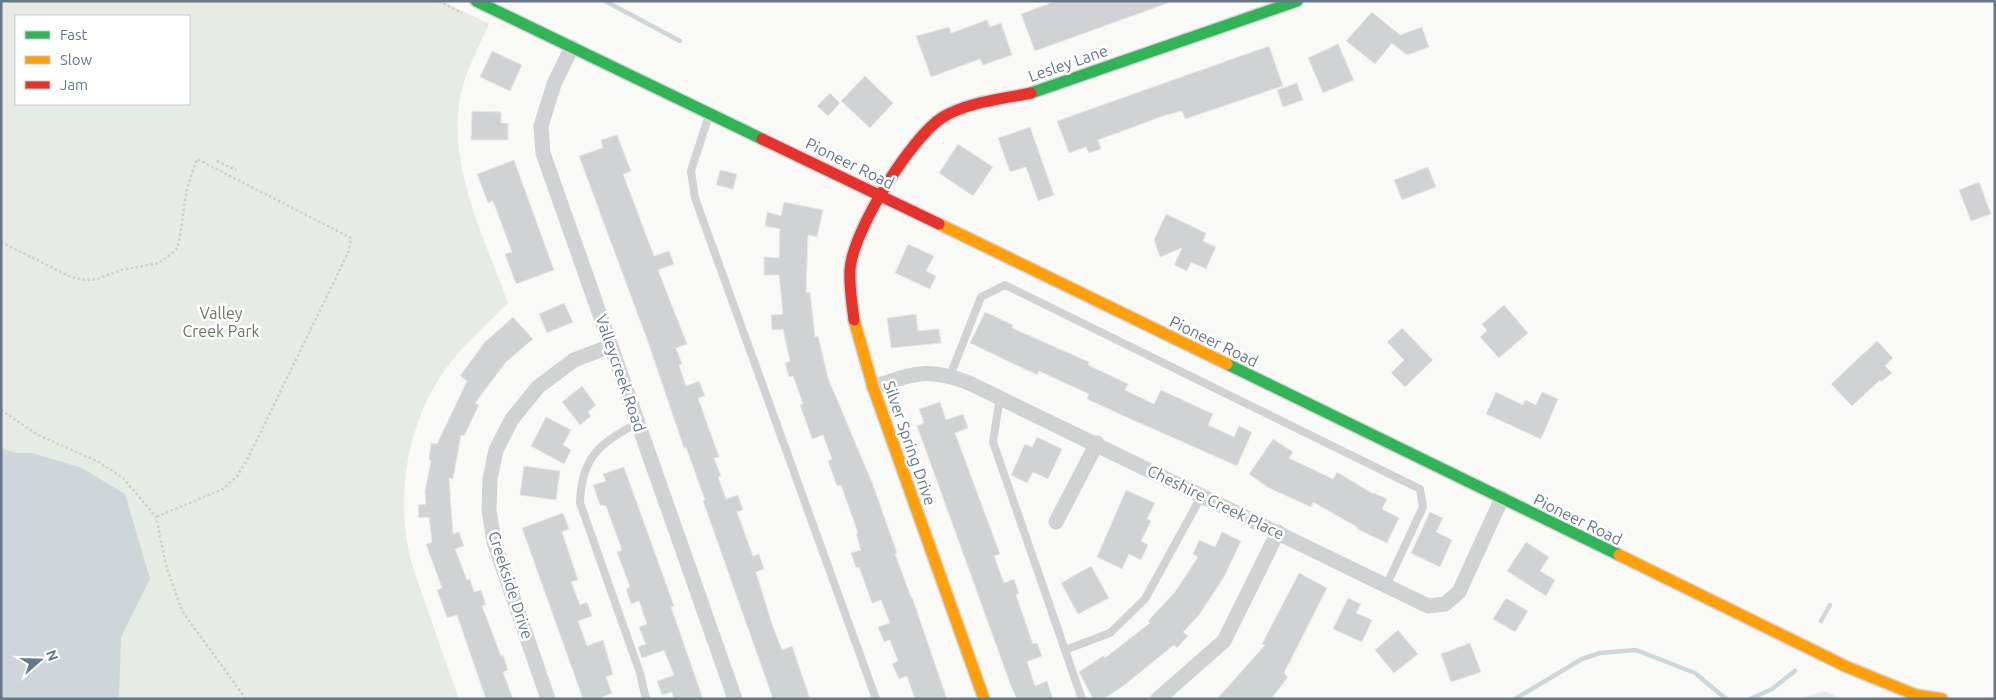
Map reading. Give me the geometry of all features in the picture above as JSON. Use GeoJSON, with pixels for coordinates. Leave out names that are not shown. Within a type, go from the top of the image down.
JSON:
{"type":"FeatureCollection","features":[{"type":"Feature","properties":{"kind":"main road","name":"Pioneer Road"},"geometry":{"type":"LineString","coordinates":[[476,1],[882,196],[1847,667],[1916,695],[1942,699]]}},
{"type":"Feature","properties":{"kind":"main road","name":"Lesley Lane"},"geometry":{"type":"LineString","coordinates":[[882,196],[919,138],[943,117],[970,106],[1034,93],[1297,1]]}},
{"type":"Feature","properties":{"kind":"main road","name":"Silver Spring Drive"},"geometry":{"type":"LineString","coordinates":[[882,196],[865,220],[850,269],[854,326],[873,387],[984,699]]}},
{"type":"Feature","properties":{"kind":"street","name":"Valleycreek Road"},"geometry":{"type":"LineString","coordinates":[[572,47],[554,84],[541,126],[543,153],[735,699]]}},
{"type":"Feature","properties":{"kind":"street","name":"Creekside Drive"},"geometry":{"type":"LineString","coordinates":[[548,699],[494,542],[489,510],[490,479],[496,450],[512,419],[538,387],[574,360],[611,346]]}},
{"type":"Feature","properties":{"kind":"street","name":"Cheshire Creek Place"},"geometry":{"type":"LineString","coordinates":[[873,387],[920,373],[936,372],[950,376],[1000,397],[1428,606],[1436,606],[1453,598],[1459,592],[1502,498]]}},
{"type":"Feature","properties":{"kind":"street"},"geometry":{"type":"LineString","coordinates":[[1056,522],[1096,444]]}},
{"type":"Feature","properties":{"kind":"street"},"geometry":{"type":"LineString","coordinates":[[1158,699],[1224,641],[1278,532]]}},
{"type":"Feature","properties":{"kind":"lane"},"geometry":{"type":"LineString","coordinates":[[710,113],[692,171],[695,198],[876,699]]}},
{"type":"Feature","properties":{"kind":"lane"},"geometry":{"type":"LineString","coordinates":[[950,376],[981,297],[1006,285],[1420,489],[1423,508],[1386,586]]}},
{"type":"Feature","properties":{"kind":"lane"},"geometry":{"type":"LineString","coordinates":[[1000,397],[993,442],[1082,699]]}},
{"type":"Feature","properties":{"kind":"lane"},"geometry":{"type":"LineString","coordinates":[[638,423],[612,436],[595,451],[580,483],[580,503],[640,673],[646,699]]}},
{"type":"Feature","properties":{"kind":"lane"},"geometry":{"type":"LineString","coordinates":[[1065,650],[1110,633],[1146,599],[1202,495]]}},
{"type":"Feature","properties":{"kind":"path"},"geometry":{"type":"LineString","coordinates":[[1,242],[71,277],[86,280],[97,279],[122,270],[159,263],[176,250],[187,188],[197,159],[352,238],[348,253],[248,458],[237,476],[223,489],[156,516]]}},
{"type":"Feature","properties":{"kind":"path"},"geometry":{"type":"LineString","coordinates":[[217,161],[236,170]]}},
{"type":"Feature","properties":{"kind":"path"},"geometry":{"type":"LineString","coordinates":[[1,410],[38,435],[97,461],[123,478],[156,516],[166,565],[182,611],[246,699]]}},
{"type":"Feature","properties":{"kind":"green space","name":"Valley Creek Park"},"geometry":{"type":"Polygon","coordinates":[[[1,1],[442,1],[489,24],[462,88],[458,124],[459,151],[471,203],[508,303],[450,363],[425,404],[416,427],[410,451],[404,500],[405,524],[411,561],[459,699],[1,699],[1,1]]]}},
{"type":"Feature","properties":{"kind":"green space"},"geometry":{"type":"Polygon","coordinates":[[[1825,691],[1841,699],[1797,699],[1825,691]]]}},
{"type":"Feature","properties":{"kind":"shaded area"},"geometry":{"type":"Polygon","coordinates":[[[1,448],[16,453],[32,453],[82,468],[125,494],[150,579],[121,637],[119,699],[1,699],[1,448]]]}},
{"type":"Feature","properties":{"kind":"building"},"geometry":{"type":"Polygon","coordinates":[[[1056,1],[1168,1],[1168,3],[1035,51],[1021,14],[1056,1]]]}},
{"type":"Feature","properties":{"kind":"building"},"geometry":{"type":"Polygon","coordinates":[[[1372,12],[1400,35],[1422,27],[1429,47],[1407,55],[1392,43],[1375,64],[1346,41],[1372,12]]]}},
{"type":"Feature","properties":{"kind":"building"},"geometry":{"type":"Polygon","coordinates":[[[987,20],[990,27],[1001,23],[1012,55],[983,65],[980,59],[931,77],[916,36],[949,27],[951,33],[987,20]]]}},
{"type":"Feature","properties":{"kind":"building"},"geometry":{"type":"Polygon","coordinates":[[[1338,44],[1354,80],[1323,93],[1308,58],[1338,44]]]}},
{"type":"Feature","properties":{"kind":"building"},"geometry":{"type":"Polygon","coordinates":[[[1269,46],[1283,86],[1185,119],[1182,111],[1163,116],[1098,140],[1101,149],[1089,153],[1086,147],[1069,153],[1057,121],[1269,46]]]}},
{"type":"Feature","properties":{"kind":"building"},"geometry":{"type":"Polygon","coordinates":[[[492,51],[522,65],[510,91],[480,77],[492,51]]]}},
{"type":"Feature","properties":{"kind":"building"},"geometry":{"type":"Polygon","coordinates":[[[865,76],[893,103],[870,128],[841,101],[865,76]]]}},
{"type":"Feature","properties":{"kind":"building"},"geometry":{"type":"Polygon","coordinates":[[[1297,83],[1303,100],[1283,107],[1277,90],[1297,83]]]}},
{"type":"Feature","properties":{"kind":"building"},"geometry":{"type":"Polygon","coordinates":[[[830,93],[840,103],[828,116],[817,106],[830,93]]]}},
{"type":"Feature","properties":{"kind":"building"},"geometry":{"type":"Polygon","coordinates":[[[472,111],[501,112],[501,123],[508,123],[508,140],[471,140],[472,111]]]}},
{"type":"Feature","properties":{"kind":"building"},"geometry":{"type":"Polygon","coordinates":[[[1030,127],[1054,195],[1038,201],[1026,167],[1010,172],[998,138],[1030,127]]]}},
{"type":"Feature","properties":{"kind":"building"},"geometry":{"type":"Polygon","coordinates":[[[617,135],[631,171],[623,174],[654,256],[669,251],[674,264],[658,270],[687,344],[676,348],[682,364],[679,365],[686,386],[699,381],[705,396],[698,398],[719,457],[714,458],[721,476],[718,477],[726,499],[738,495],[743,510],[737,512],[753,556],[759,554],[764,569],[756,572],[772,624],[782,650],[792,646],[810,699],[773,699],[703,501],[705,500],[686,447],[684,448],[648,342],[579,156],[603,148],[601,140],[617,135]]]}},
{"type":"Feature","properties":{"kind":"building"},"geometry":{"type":"Polygon","coordinates":[[[958,144],[993,167],[973,196],[939,173],[958,144]]]}},
{"type":"Feature","properties":{"kind":"building"},"geometry":{"type":"Polygon","coordinates":[[[514,160],[554,270],[516,284],[505,254],[512,252],[493,201],[488,203],[477,174],[514,160]]]}},
{"type":"Feature","properties":{"kind":"building"},"geometry":{"type":"Polygon","coordinates":[[[1428,167],[1436,187],[1402,200],[1394,180],[1428,167]]]}},
{"type":"Feature","properties":{"kind":"building"},"geometry":{"type":"Polygon","coordinates":[[[720,170],[737,174],[733,189],[716,185],[720,170]]]}},
{"type":"Feature","properties":{"kind":"building"},"geometry":{"type":"Polygon","coordinates":[[[1979,182],[1991,214],[1971,221],[1959,190],[1979,182]]]}},
{"type":"Feature","properties":{"kind":"building"},"geometry":{"type":"Polygon","coordinates":[[[784,202],[823,210],[817,237],[808,235],[806,293],[810,292],[815,337],[818,336],[828,378],[873,485],[897,553],[895,554],[947,699],[915,699],[907,676],[899,679],[892,664],[898,661],[890,640],[884,642],[878,627],[890,623],[881,600],[872,603],[859,567],[856,568],[851,553],[861,550],[856,534],[858,533],[841,485],[837,486],[828,461],[832,459],[823,435],[812,439],[800,405],[803,404],[793,376],[789,377],[785,363],[790,361],[783,329],[772,330],[771,315],[783,314],[779,275],[764,275],[764,257],[779,258],[780,229],[765,226],[767,212],[781,216],[784,202]]]}},
{"type":"Feature","properties":{"kind":"building"},"geometry":{"type":"Polygon","coordinates":[[[1166,214],[1206,233],[1203,241],[1216,247],[1206,269],[1191,262],[1187,271],[1174,265],[1182,248],[1160,257],[1154,240],[1166,214]]]}},
{"type":"Feature","properties":{"kind":"building"},"geometry":{"type":"Polygon","coordinates":[[[908,244],[934,256],[926,271],[936,276],[930,289],[895,273],[908,244]]]}},
{"type":"Feature","properties":{"kind":"building"},"geometry":{"type":"Polygon","coordinates":[[[564,303],[573,322],[547,333],[539,314],[564,303]]]}},
{"type":"Feature","properties":{"kind":"building"},"geometry":{"type":"Polygon","coordinates":[[[1504,305],[1528,333],[1499,358],[1480,337],[1487,331],[1482,324],[1504,305]]]}},
{"type":"Feature","properties":{"kind":"building"},"geometry":{"type":"Polygon","coordinates":[[[985,312],[1013,325],[1012,328],[1089,362],[1088,365],[1128,384],[1125,390],[1154,404],[1161,390],[1213,414],[1208,425],[1234,437],[1239,426],[1252,432],[1237,466],[1087,399],[1089,394],[1039,371],[1037,375],[970,343],[985,312]]]}},
{"type":"Feature","properties":{"kind":"building"},"geometry":{"type":"Polygon","coordinates":[[[916,314],[918,331],[939,329],[941,343],[891,348],[887,318],[916,314]]]}},
{"type":"Feature","properties":{"kind":"building"},"geometry":{"type":"Polygon","coordinates":[[[513,317],[533,339],[506,362],[475,403],[479,405],[464,436],[461,435],[453,479],[449,478],[453,534],[459,532],[464,546],[455,549],[467,580],[470,579],[474,592],[481,590],[486,605],[482,606],[508,670],[503,672],[513,699],[486,699],[457,615],[447,618],[437,590],[442,588],[426,544],[432,542],[429,517],[419,518],[418,505],[426,504],[425,491],[431,461],[429,460],[431,443],[437,444],[467,381],[460,376],[484,343],[513,317]]]}},
{"type":"Feature","properties":{"kind":"building"},"geometry":{"type":"Polygon","coordinates":[[[1402,328],[1433,360],[1405,387],[1391,373],[1404,360],[1387,342],[1402,328]]]}},
{"type":"Feature","properties":{"kind":"building"},"geometry":{"type":"Polygon","coordinates":[[[1877,341],[1893,358],[1885,366],[1892,373],[1881,382],[1880,380],[1852,406],[1831,384],[1877,341]]]}},
{"type":"Feature","properties":{"kind":"building"},"geometry":{"type":"Polygon","coordinates":[[[582,386],[596,405],[588,412],[591,416],[580,425],[562,402],[582,386]]]}},
{"type":"Feature","properties":{"kind":"building"},"geometry":{"type":"Polygon","coordinates":[[[1496,392],[1523,405],[1525,400],[1536,405],[1542,392],[1558,399],[1541,439],[1486,414],[1496,392]]]}},
{"type":"Feature","properties":{"kind":"building"},"geometry":{"type":"Polygon","coordinates":[[[940,402],[946,420],[963,414],[968,428],[955,433],[1000,554],[994,556],[1004,583],[1014,579],[1019,593],[1016,595],[1033,644],[1037,643],[1042,656],[1027,662],[1035,686],[1047,681],[1053,699],[1017,699],[1011,686],[917,426],[924,423],[919,409],[940,402]]]}},
{"type":"Feature","properties":{"kind":"building"},"geometry":{"type":"Polygon","coordinates":[[[546,417],[571,430],[563,445],[571,450],[564,464],[531,446],[546,417]]]}},
{"type":"Feature","properties":{"kind":"building"},"geometry":{"type":"Polygon","coordinates":[[[1037,437],[1062,449],[1048,479],[1033,472],[1027,483],[1011,475],[1025,444],[1032,447],[1037,437]]]}},
{"type":"Feature","properties":{"kind":"building"},"geometry":{"type":"Polygon","coordinates":[[[1273,439],[1293,452],[1289,458],[1333,479],[1337,472],[1373,494],[1387,499],[1382,509],[1399,518],[1387,543],[1357,529],[1357,527],[1313,502],[1311,507],[1269,488],[1249,474],[1273,439]]]}},
{"type":"Feature","properties":{"kind":"building"},"geometry":{"type":"Polygon","coordinates":[[[524,466],[560,471],[556,500],[520,495],[524,466]]]}},
{"type":"Feature","properties":{"kind":"building"},"geometry":{"type":"Polygon","coordinates":[[[624,467],[674,606],[671,607],[703,699],[674,699],[672,692],[662,695],[657,681],[674,675],[664,650],[642,658],[638,647],[646,644],[639,627],[647,624],[639,601],[631,604],[626,589],[630,587],[617,552],[622,550],[606,506],[600,505],[593,485],[606,481],[603,474],[624,467]]]}},
{"type":"Feature","properties":{"kind":"building"},"geometry":{"type":"Polygon","coordinates":[[[1126,490],[1155,503],[1147,519],[1151,521],[1141,541],[1148,545],[1141,560],[1129,554],[1122,569],[1097,557],[1126,490]]]}},
{"type":"Feature","properties":{"kind":"building"},"geometry":{"type":"Polygon","coordinates":[[[1430,512],[1443,518],[1436,532],[1452,540],[1440,567],[1411,553],[1430,512]]]}},
{"type":"Feature","properties":{"kind":"building"},"geometry":{"type":"Polygon","coordinates":[[[563,513],[569,529],[562,532],[578,580],[571,582],[580,605],[587,602],[592,616],[578,621],[587,646],[603,640],[613,674],[606,677],[612,693],[597,699],[583,699],[522,528],[563,513]]]}},
{"type":"Feature","properties":{"kind":"building"},"geometry":{"type":"Polygon","coordinates":[[[1222,532],[1241,541],[1224,577],[1199,615],[1183,632],[1188,636],[1177,648],[1174,645],[1122,687],[1103,699],[1093,699],[1079,672],[1103,656],[1105,658],[1150,623],[1148,621],[1175,592],[1198,557],[1193,554],[1199,540],[1215,547],[1222,532]]]}},
{"type":"Feature","properties":{"kind":"building"},"geometry":{"type":"Polygon","coordinates":[[[1526,542],[1549,557],[1540,571],[1555,580],[1546,596],[1507,571],[1526,542]]]}},
{"type":"Feature","properties":{"kind":"building"},"geometry":{"type":"Polygon","coordinates":[[[1091,566],[1109,598],[1078,614],[1061,583],[1091,566]]]}},
{"type":"Feature","properties":{"kind":"building"},"geometry":{"type":"Polygon","coordinates":[[[1299,573],[1327,588],[1284,673],[1288,677],[1271,699],[1217,699],[1265,645],[1262,644],[1299,573]]]}},
{"type":"Feature","properties":{"kind":"building"},"geometry":{"type":"Polygon","coordinates":[[[1348,598],[1361,604],[1356,613],[1372,620],[1362,642],[1333,629],[1348,598]]]}},
{"type":"Feature","properties":{"kind":"building"},"geometry":{"type":"Polygon","coordinates":[[[1506,598],[1528,611],[1515,632],[1493,619],[1506,598]]]}},
{"type":"Feature","properties":{"kind":"building"},"geometry":{"type":"Polygon","coordinates":[[[1398,630],[1418,654],[1394,673],[1375,650],[1398,630]]]}},
{"type":"Feature","properties":{"kind":"building"},"geometry":{"type":"Polygon","coordinates":[[[1470,643],[1481,672],[1451,682],[1441,654],[1470,643]]]}},
{"type":"Feature","properties":{"kind":"waterway"},"geometry":{"type":"LineString","coordinates":[[605,1],[680,41]]}},
{"type":"Feature","properties":{"kind":"waterway"},"geometry":{"type":"LineString","coordinates":[[1821,621],[1830,605]]}},
{"type":"Feature","properties":{"kind":"waterway"},"geometry":{"type":"LineString","coordinates":[[1515,699],[1582,659],[1600,653],[1636,650],[1695,673],[1726,699]]}},
{"type":"Feature","properties":{"kind":"waterway"},"geometry":{"type":"LineString","coordinates":[[1750,699],[1772,689],[1795,671]]}},
{"type":"Feature","properties":{"kind":"traffic: fast"},"geometry":{"type":"LineString","coordinates":[[476,1],[762,139]]}},
{"type":"Feature","properties":{"kind":"traffic: fast"},"geometry":{"type":"LineString","coordinates":[[1031,93],[1297,1]]}},
{"type":"Feature","properties":{"kind":"traffic: fast"},"geometry":{"type":"LineString","coordinates":[[1227,364],[1619,555]]}},
{"type":"Feature","properties":{"kind":"traffic: slow"},"geometry":{"type":"LineString","coordinates":[[939,224],[1227,364]]}},
{"type":"Feature","properties":{"kind":"traffic: slow"},"geometry":{"type":"LineString","coordinates":[[854,320],[873,387],[984,699]]}},
{"type":"Feature","properties":{"kind":"traffic: slow"},"geometry":{"type":"LineString","coordinates":[[1619,555],[1847,667],[1916,695],[1942,699]]}},
{"type":"Feature","properties":{"kind":"traffic: jam"},"geometry":{"type":"LineString","coordinates":[[854,320],[850,276],[853,253],[872,210],[885,187],[915,144],[943,117],[953,112],[986,102],[1031,93]]}},
{"type":"Feature","properties":{"kind":"traffic: jam"},"geometry":{"type":"LineString","coordinates":[[762,139],[939,224]]}}]}
